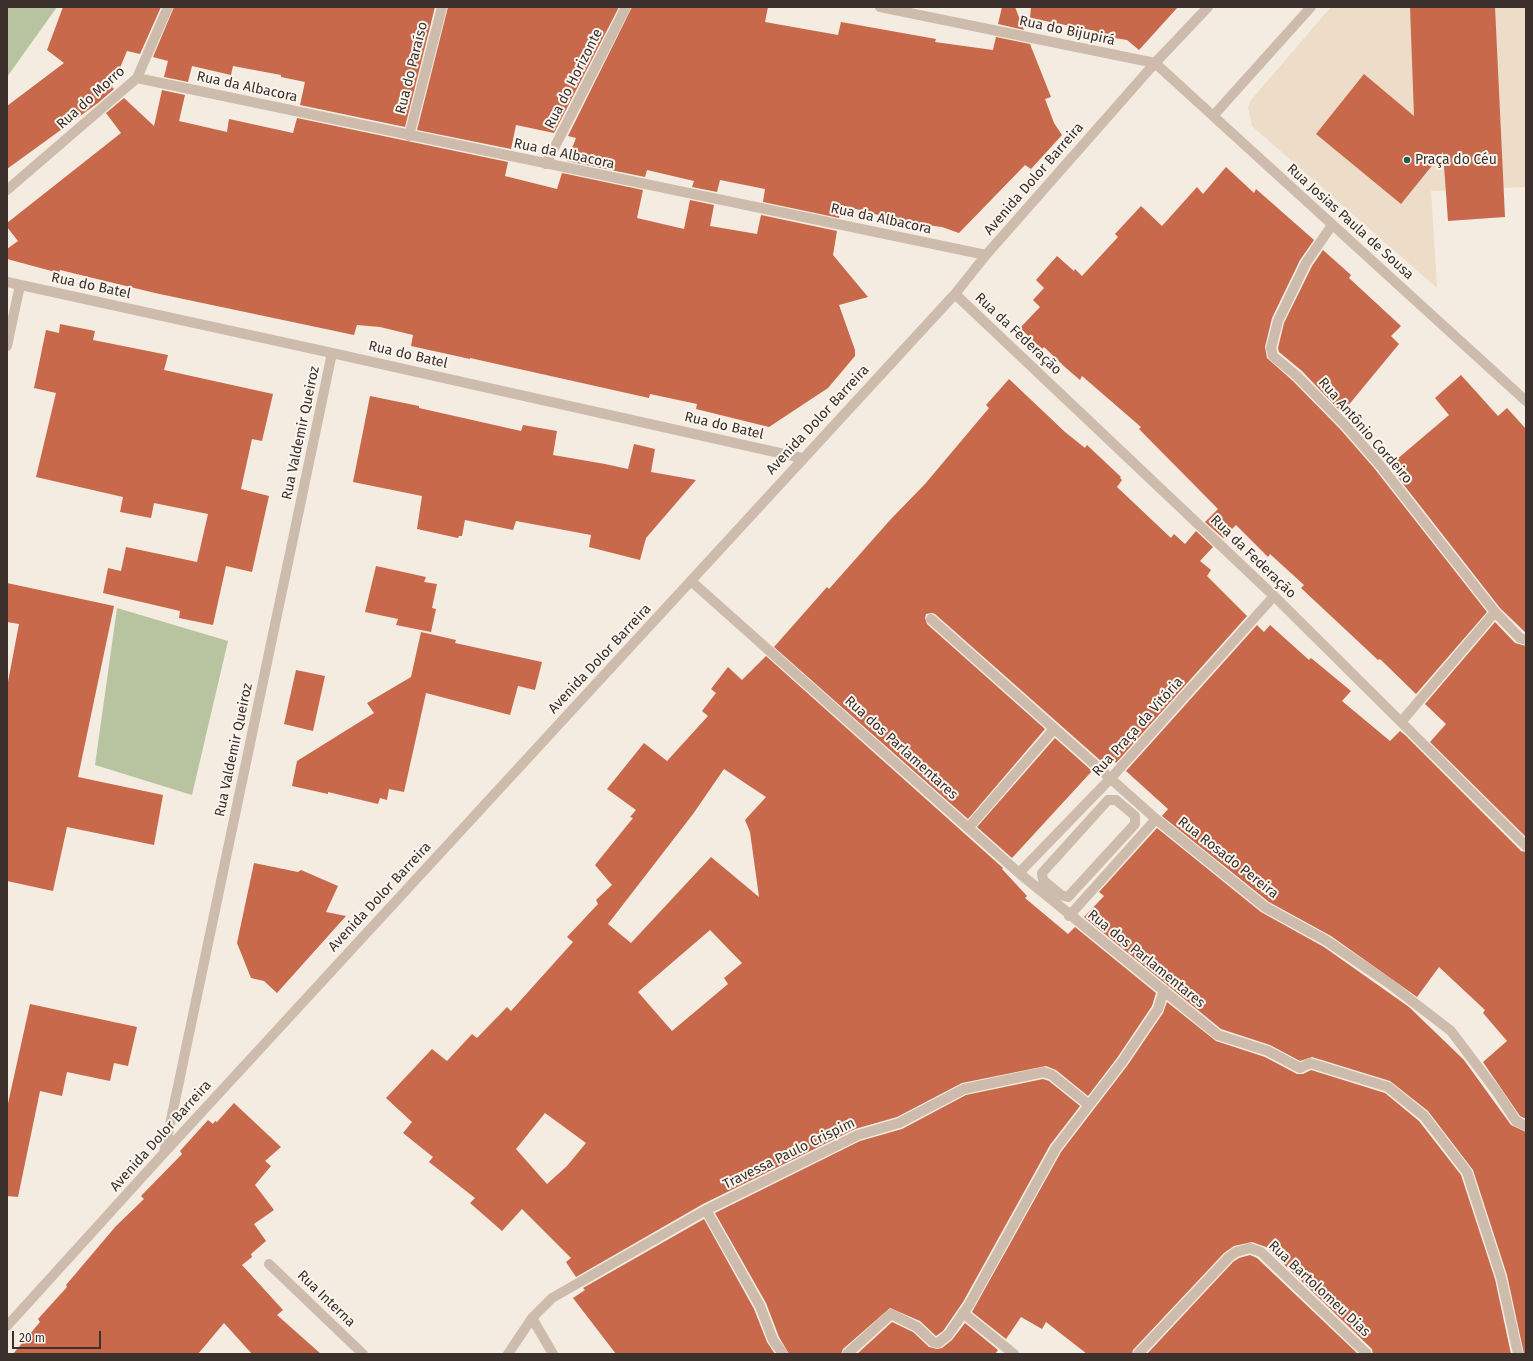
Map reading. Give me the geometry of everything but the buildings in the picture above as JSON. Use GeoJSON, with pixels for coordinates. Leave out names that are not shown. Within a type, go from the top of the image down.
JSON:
{"type":"FeatureCollection","features":[{"type":"Feature","properties":{"kind":"street","name":"Rua do Morro"},"geometry":{"type":"LineString","coordinates":[[7,190],[136,78],[168,7]]}},
{"type":"Feature","properties":{"kind":"street","name":"Rua do Paraíso"},"geometry":{"type":"LineString","coordinates":[[409,136],[442,7]]}},
{"type":"Feature","properties":{"kind":"street","name":"Rua do Horizonte"},"geometry":{"type":"LineString","coordinates":[[546,164],[626,7]]}},
{"type":"Feature","properties":{"kind":"street","name":"Rua do Bijupirá"},"geometry":{"type":"LineString","coordinates":[[880,7],[1155,63]]}},
{"type":"Feature","properties":{"kind":"street","name":"Avenida Dolor Barreira"},"geometry":{"type":"LineString","coordinates":[[7,1326],[164,1152],[691,581],[802,458],[955,294],[986,255],[1155,63],[1208,7]]}},
{"type":"Feature","properties":{"kind":"street"},"geometry":{"type":"LineString","coordinates":[[1213,116],[1311,7]]}},
{"type":"Feature","properties":{"kind":"street","name":"Rua Josias Paula de Sousa"},"geometry":{"type":"LineString","coordinates":[[1155,63],[1526,401]]}},
{"type":"Feature","properties":{"kind":"street","name":"Rua da Albacora"},"geometry":{"type":"LineString","coordinates":[[136,78],[986,255]]}},
{"type":"Feature","properties":{"kind":"street","name":"Rua Antônio Cordeiro"},"geometry":{"type":"LineString","coordinates":[[1332,225],[1306,263],[1278,321],[1271,348],[1273,356],[1297,376],[1345,424],[1379,464],[1495,612],[1520,638],[1526,640]]}},
{"type":"Feature","properties":{"kind":"street","name":"Rua do Batel"},"geometry":{"type":"LineString","coordinates":[[7,282],[802,458]]}},
{"type":"Feature","properties":{"kind":"street"},"geometry":{"type":"LineString","coordinates":[[7,346],[20,285]]}},
{"type":"Feature","properties":{"kind":"street","name":"Rua da Federação"},"geometry":{"type":"LineString","coordinates":[[955,294],[1274,596],[1526,846]]}},
{"type":"Feature","properties":{"kind":"street","name":"Rua Valdemir Queiroz"},"geometry":{"type":"LineString","coordinates":[[164,1152],[332,353]]}},
{"type":"Feature","properties":{"kind":"street","name":"Rua dos Parlamentares"},"geometry":{"type":"LineString","coordinates":[[691,581],[1019,873],[1069,916],[1164,990],[1218,1035],[1268,1051],[1300,1068],[1310,1063],[1388,1087],[1424,1116],[1467,1172],[1502,1278],[1518,1354]]}},
{"type":"Feature","properties":{"kind":"street","name":"Rua Praça da Vitória"},"geometry":{"type":"LineString","coordinates":[[1019,873],[1111,778],[1274,596]]}},
{"type":"Feature","properties":{"kind":"street"},"geometry":{"type":"LineString","coordinates":[[1401,722],[1495,612]]}},
{"type":"Feature","properties":{"kind":"street","name":"Rua Rosado Pereira"},"geometry":{"type":"LineString","coordinates":[[931,619],[1156,819],[1265,907],[1327,941],[1390,984],[1451,1031],[1498,1092],[1516,1121],[1526,1126]]}},
{"type":"Feature","properties":{"kind":"street"},"geometry":{"type":"LineString","coordinates":[[969,827],[1054,729]]}},
{"type":"Feature","properties":{"kind":"street"},"geometry":{"type":"LineString","coordinates":[[1108,800],[1116,800],[1135,816],[1135,824],[1068,897],[1061,895],[1043,880],[1042,873],[1108,800]]}},
{"type":"Feature","properties":{"kind":"street"},"geometry":{"type":"LineString","coordinates":[[1069,916],[1156,819]]}},
{"type":"Feature","properties":{"kind":"street"},"geometry":{"type":"LineString","coordinates":[[847,1354],[891,1314],[917,1327],[925,1336],[938,1343],[948,1335],[963,1313],[1056,1148],[1122,1062],[1158,1008],[1164,990]]}},
{"type":"Feature","properties":{"kind":"street","name":"Travessa Paulo Crispim"},"geometry":{"type":"LineString","coordinates":[[508,1354],[532,1318],[552,1298],[706,1210],[858,1135],[899,1123],[964,1089],[1044,1072],[1052,1075],[1089,1105]]}},
{"type":"Feature","properties":{"kind":"street"},"geometry":{"type":"LineString","coordinates":[[706,1210],[760,1306],[773,1340],[783,1354]]}},
{"type":"Feature","properties":{"kind":"street","name":"Rua Bartolomeu Dias"},"geometry":{"type":"LineString","coordinates":[[1138,1354],[1229,1256],[1236,1252],[1250,1248],[1261,1252],[1367,1354]]}},
{"type":"Feature","properties":{"kind":"street","name":"Rua Interna"},"geometry":{"type":"LineString","coordinates":[[269,1264],[363,1354]]}},
{"type":"Feature","properties":{"kind":"street"},"geometry":{"type":"LineString","coordinates":[[963,1313],[1014,1354]]}},
{"type":"Feature","properties":{"kind":"street"},"geometry":{"type":"LineString","coordinates":[[532,1318],[553,1354]]}},
{"type":"Feature","properties":{"kind":"green space"},"geometry":{"type":"Polygon","coordinates":[[[7,7],[57,7],[7,77],[7,7]]]}},
{"type":"Feature","properties":{"kind":"green space"},"geometry":{"type":"Polygon","coordinates":[[[117,608],[228,641],[192,795],[95,765],[117,608]]]}},
{"type":"Feature","properties":{"kind":"shaded area","name":"Praça do Céu"},"geometry":{"type":"Polygon","coordinates":[[[1331,7],[1526,7],[1526,187],[1431,191],[1437,288],[1252,126],[1248,107],[1251,100],[1331,7]]]}},
{"type":"Feature","properties":{"kind":"place","name":"Praça do Céu"},"geometry":{"type":"Point","coordinates":[1407,160]}}]}
